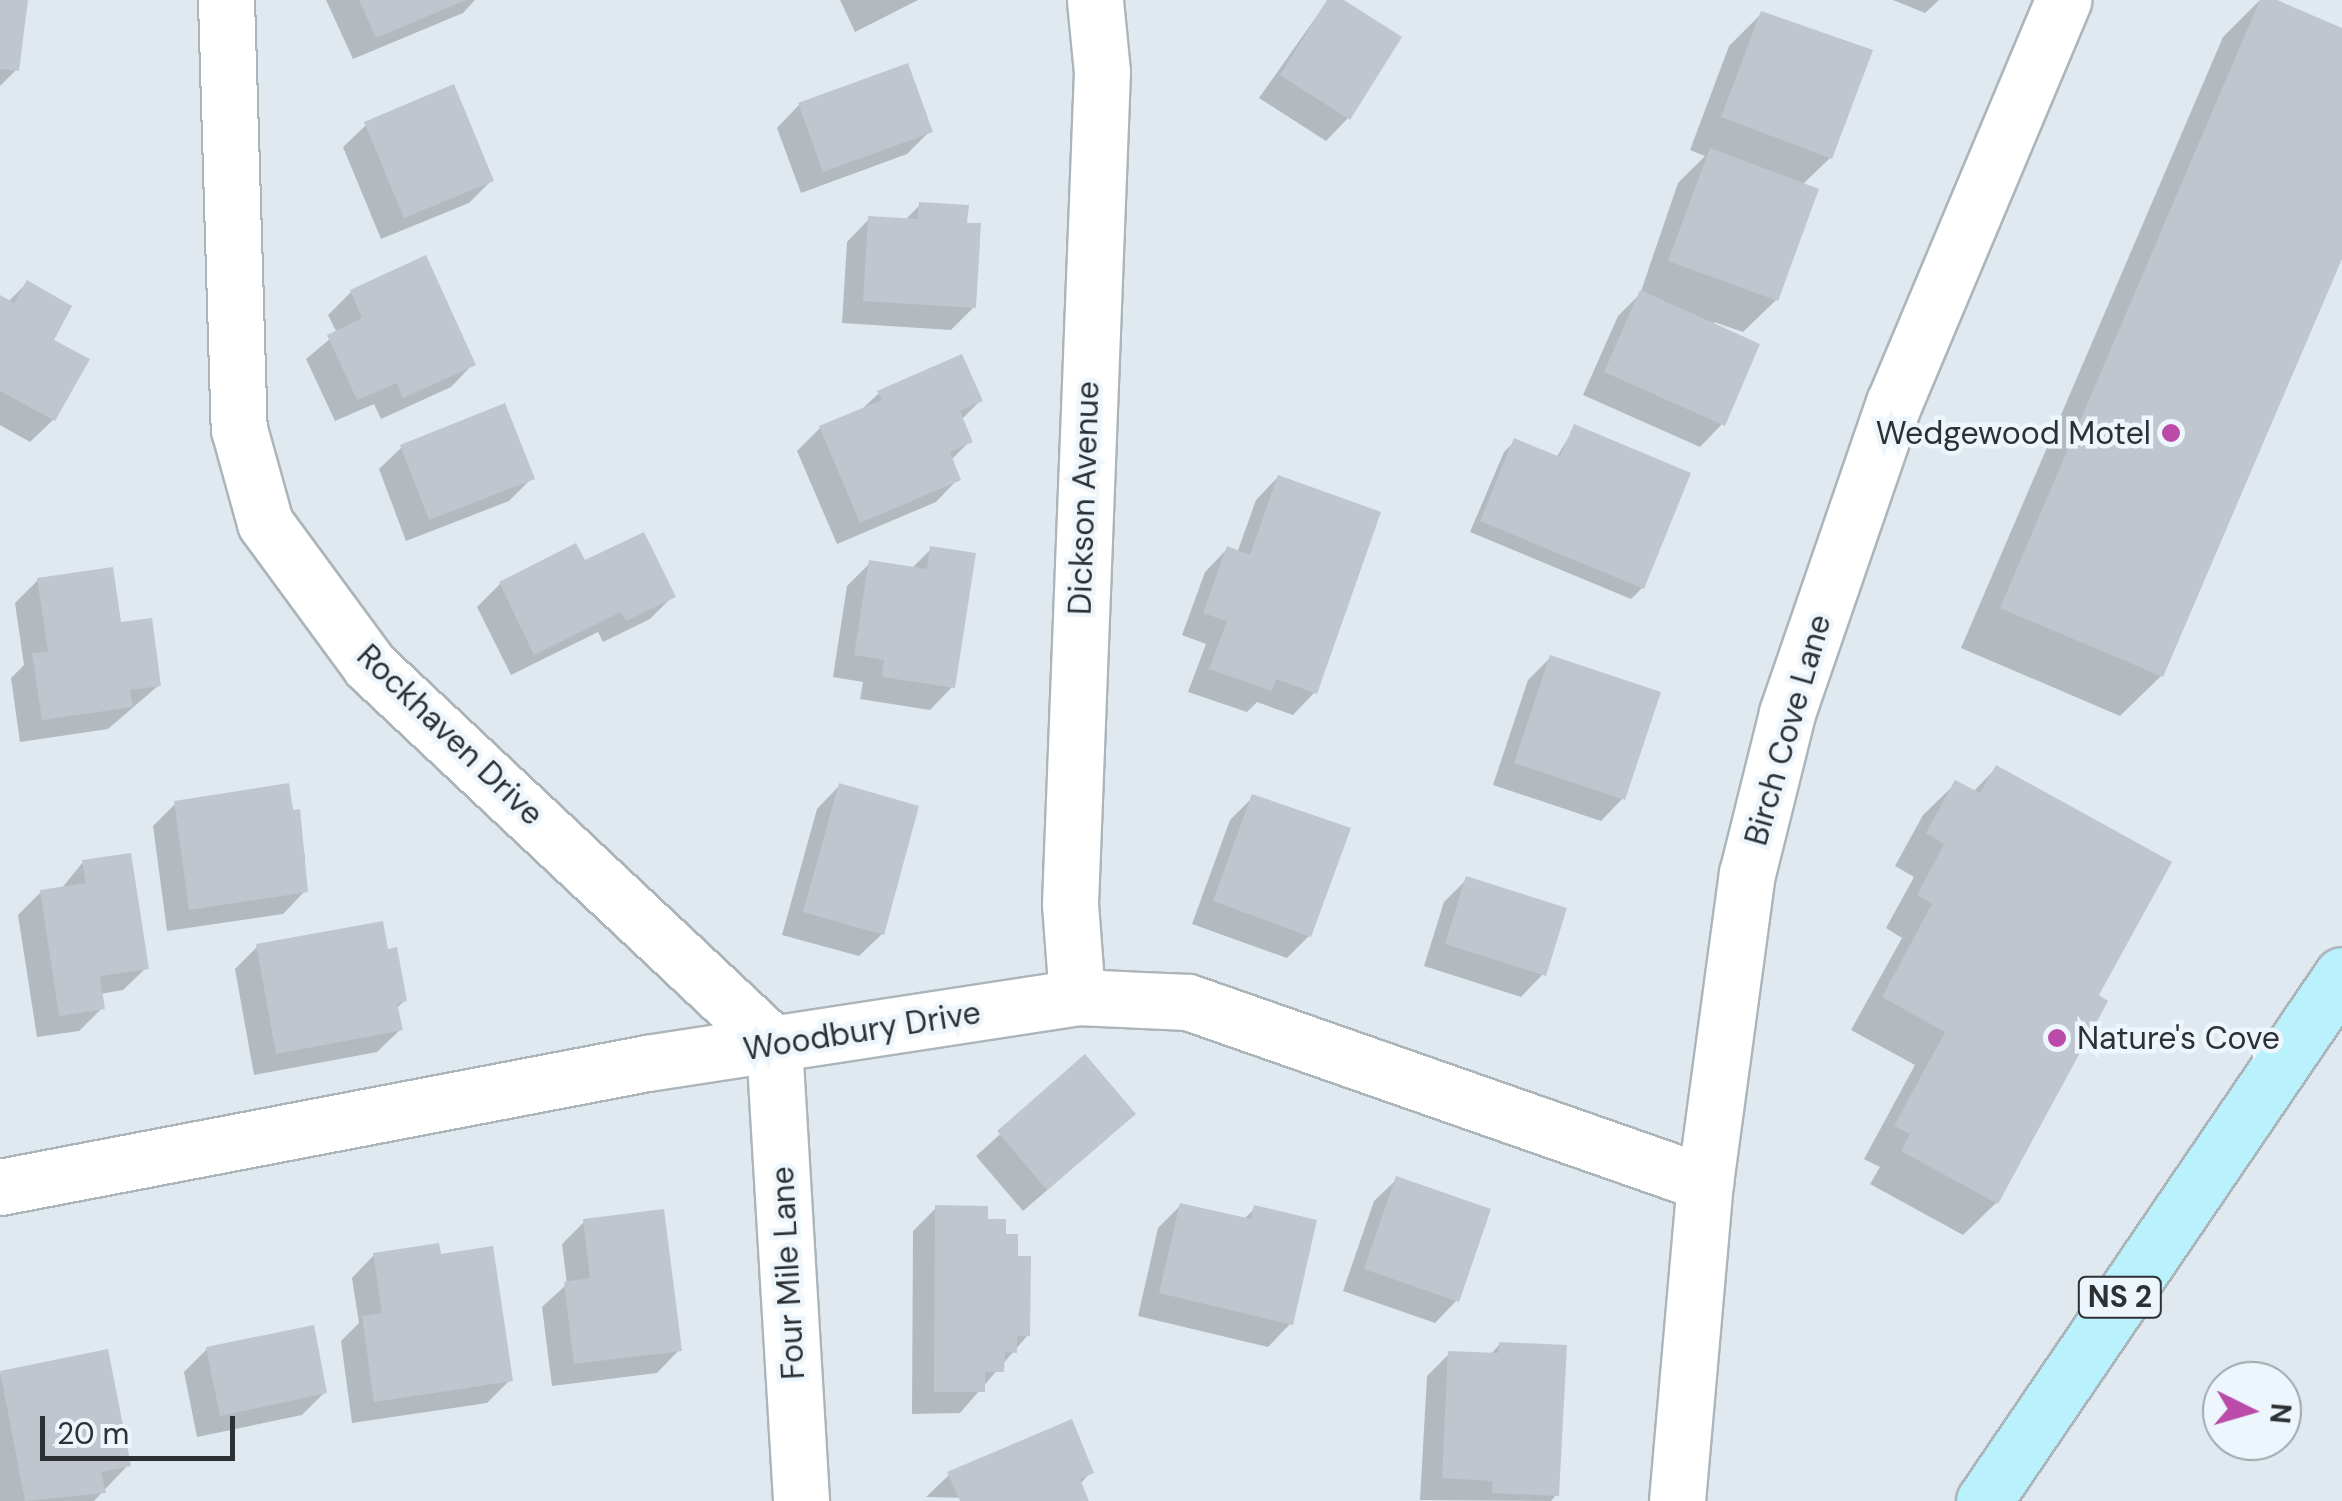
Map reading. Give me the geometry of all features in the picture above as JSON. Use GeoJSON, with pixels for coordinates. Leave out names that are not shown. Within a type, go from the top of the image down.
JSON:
{"type":"FeatureCollection","features":[{"type":"Feature","properties":{"kind":"main road","name":"NS 2"},"geometry":{"type":"LineString","coordinates":[[1984,1501],[2342,974]]}},
{"type":"Feature","properties":{"kind":"street","name":"Rockhaven Drive"},"geometry":{"type":"LineString","coordinates":[[226,0],[239,429],[265,523],[370,666],[774,1045]]}},
{"type":"Feature","properties":{"kind":"street","name":"Dickson Avenue"},"geometry":{"type":"LineString","coordinates":[[1077,997],[1070,904],[1102,72],[1095,0]]}},
{"type":"Feature","properties":{"kind":"street","name":"Birch Cove Lane"},"geometry":{"type":"LineString","coordinates":[[1678,1501],[1705,1183],[1748,874],[1787,713],[1894,403],[2062,0]]}},
{"type":"Feature","properties":{"kind":"street","name":"Woodbury Drive"},"geometry":{"type":"LineString","coordinates":[[0,1187],[647,1063],[1077,997],[1188,1002],[1418,1077],[1705,1183]]}},
{"type":"Feature","properties":{"kind":"street","name":"Four Mile Lane"},"geometry":{"type":"LineString","coordinates":[[774,1045],[801,1501]]}},
{"type":"Feature","properties":{"kind":"building"},"geometry":{"type":"Polygon","coordinates":[[[0,0],[28,0],[19,71],[0,69],[0,0]]]}},
{"type":"Feature","properties":{"kind":"building"},"geometry":{"type":"Polygon","coordinates":[[[359,0],[466,0],[376,38],[359,0]]]}},
{"type":"Feature","properties":{"kind":"building"},"geometry":{"type":"Polygon","coordinates":[[[1327,0],[1344,0],[1402,37],[1350,120],[1280,75],[1327,0]]]}},
{"type":"Feature","properties":{"kind":"building","name":"Wedgewood Motel"},"geometry":{"type":"Polygon","coordinates":[[[2260,0],[2277,0],[2342,28],[2342,259],[2163,677],[2000,608],[2260,0]]]}},
{"type":"Feature","properties":{"kind":"building"},"geometry":{"type":"Polygon","coordinates":[[[1761,11],[1873,50],[1832,159],[1721,117],[1761,11]]]}},
{"type":"Feature","properties":{"kind":"building"},"geometry":{"type":"Polygon","coordinates":[[[908,63],[933,132],[823,172],[798,103],[908,63]]]}},
{"type":"Feature","properties":{"kind":"building"},"geometry":{"type":"Polygon","coordinates":[[[454,84],[494,181],[404,218],[364,122],[454,84]]]}},
{"type":"Feature","properties":{"kind":"building"},"geometry":{"type":"Polygon","coordinates":[[[1710,148],[1819,189],[1778,301],[1668,261],[1710,148]]]}},
{"type":"Feature","properties":{"kind":"building"},"geometry":{"type":"Polygon","coordinates":[[[919,202],[969,205],[967,223],[981,223],[976,308],[863,301],[868,216],[918,219],[919,202]]]}},
{"type":"Feature","properties":{"kind":"building"},"geometry":{"type":"Polygon","coordinates":[[[426,255],[476,365],[403,398],[397,383],[357,400],[327,335],[362,318],[350,290],[426,255]]]}},
{"type":"Feature","properties":{"kind":"building"},"geometry":{"type":"Polygon","coordinates":[[[27,280],[72,306],[54,340],[90,359],[55,421],[0,391],[0,295],[14,303],[27,280]]]}},
{"type":"Feature","properties":{"kind":"building"},"geometry":{"type":"Polygon","coordinates":[[[1640,290],[1760,344],[1725,426],[1604,372],[1640,290]]]}},
{"type":"Feature","properties":{"kind":"building"},"geometry":{"type":"Polygon","coordinates":[[[962,354],[983,401],[960,411],[973,442],[950,452],[961,480],[860,523],[819,426],[882,400],[877,391],[962,354]]]}},
{"type":"Feature","properties":{"kind":"building"},"geometry":{"type":"Polygon","coordinates":[[[505,403],[535,479],[429,520],[400,445],[505,403]]]}},
{"type":"Feature","properties":{"kind":"building"},"geometry":{"type":"Polygon","coordinates":[[[1574,424],[1691,473],[1644,589],[1480,521],[1514,438],[1560,457],[1574,424]]]}},
{"type":"Feature","properties":{"kind":"building"},"geometry":{"type":"Polygon","coordinates":[[[1278,475],[1381,512],[1317,694],[1276,679],[1272,691],[1209,669],[1227,621],[1203,613],[1227,546],[1250,555],[1278,475]]]}},
{"type":"Feature","properties":{"kind":"building"},"geometry":{"type":"Polygon","coordinates":[[[644,532],[676,597],[626,621],[621,612],[534,655],[499,582],[576,543],[585,560],[644,532]]]}},
{"type":"Feature","properties":{"kind":"building"},"geometry":{"type":"Polygon","coordinates":[[[930,546],[976,553],[955,688],[882,677],[884,660],[854,655],[869,560],[927,569],[930,546]]]}},
{"type":"Feature","properties":{"kind":"building"},"geometry":{"type":"Polygon","coordinates":[[[113,567],[121,622],[152,618],[161,686],[130,690],[133,707],[42,720],[32,653],[48,652],[37,578],[113,567]]]}},
{"type":"Feature","properties":{"kind":"building"},"geometry":{"type":"Polygon","coordinates":[[[1550,655],[1661,692],[1625,800],[1514,763],[1550,655]]]}},
{"type":"Feature","properties":{"kind":"building"},"geometry":{"type":"Polygon","coordinates":[[[1996,765],[2172,862],[2099,995],[2108,1001],[1998,1204],[1901,1151],[1910,1134],[1894,1126],[1945,1032],[1882,997],[1932,904],[1917,895],[1944,844],[1926,833],[1955,780],[1980,793],[1996,765]]]}},
{"type":"Feature","properties":{"kind":"building"},"geometry":{"type":"Polygon","coordinates":[[[289,783],[293,810],[300,809],[308,892],[189,910],[174,801],[289,783]]]}},
{"type":"Feature","properties":{"kind":"building"},"geometry":{"type":"Polygon","coordinates":[[[839,783],[919,806],[884,935],[803,912],[839,783]]]}},
{"type":"Feature","properties":{"kind":"building"},"geometry":{"type":"Polygon","coordinates":[[[1252,794],[1351,828],[1311,937],[1213,901],[1252,794]]]}},
{"type":"Feature","properties":{"kind":"building"},"geometry":{"type":"Polygon","coordinates":[[[131,853],[149,969],[100,976],[105,1009],[59,1016],[40,890],[86,883],[82,860],[131,853]]]}},
{"type":"Feature","properties":{"kind":"building"},"geometry":{"type":"Polygon","coordinates":[[[1466,876],[1567,908],[1546,976],[1445,944],[1466,876]]]}},
{"type":"Feature","properties":{"kind":"building"},"geometry":{"type":"Polygon","coordinates":[[[383,921],[388,949],[397,947],[407,1001],[397,1003],[403,1030],[276,1054],[256,944],[383,921]]]}},
{"type":"Feature","properties":{"kind":"building"},"geometry":{"type":"Polygon","coordinates":[[[1085,1054],[1136,1114],[1047,1190],[997,1131],[1085,1054]]]}},
{"type":"Feature","properties":{"kind":"building"},"geometry":{"type":"Polygon","coordinates":[[[1396,1176],[1491,1209],[1459,1302],[1364,1269],[1396,1176]]]}},
{"type":"Feature","properties":{"kind":"building"},"geometry":{"type":"Polygon","coordinates":[[[1180,1203],[1251,1219],[1254,1205],[1317,1220],[1293,1325],[1159,1293],[1180,1203]]]}},
{"type":"Feature","properties":{"kind":"building"},"geometry":{"type":"Polygon","coordinates":[[[935,1205],[988,1206],[988,1219],[1006,1219],[1006,1234],[1018,1234],[1018,1256],[1031,1256],[1030,1336],[1017,1336],[1017,1353],[1005,1352],[1004,1372],[985,1372],[985,1392],[934,1392],[935,1205]]]}},
{"type":"Feature","properties":{"kind":"building"},"geometry":{"type":"Polygon","coordinates":[[[664,1209],[682,1351],[574,1364],[564,1282],[590,1278],[583,1219],[664,1209]]]}},
{"type":"Feature","properties":{"kind":"building"},"geometry":{"type":"Polygon","coordinates":[[[439,1243],[441,1254],[493,1246],[513,1381],[374,1402],[362,1316],[382,1313],[373,1253],[439,1243]]]}},
{"type":"Feature","properties":{"kind":"building"},"geometry":{"type":"Polygon","coordinates":[[[314,1325],[327,1393],[220,1416],[206,1347],[314,1325]]]}},
{"type":"Feature","properties":{"kind":"building"},"geometry":{"type":"Polygon","coordinates":[[[1499,1342],[1567,1345],[1559,1496],[1492,1493],[1493,1481],[1442,1478],[1448,1351],[1498,1353],[1499,1342]]]}},
{"type":"Feature","properties":{"kind":"building"},"geometry":{"type":"Polygon","coordinates":[[[108,1349],[131,1466],[101,1472],[106,1493],[25,1501],[0,1371],[108,1349]]]}},
{"type":"Feature","properties":{"kind":"building"},"geometry":{"type":"Polygon","coordinates":[[[1072,1419],[1094,1473],[1080,1479],[1089,1501],[960,1501],[947,1472],[1072,1419]]]}},
{"type":"Feature","properties":{"kind":"place","name":"Wedgewood Motel"},"geometry":{"type":"Point","coordinates":[2171,433]}},
{"type":"Feature","properties":{"kind":"place","name":"Nature's Cove"},"geometry":{"type":"Point","coordinates":[2057,1038]}}]}
